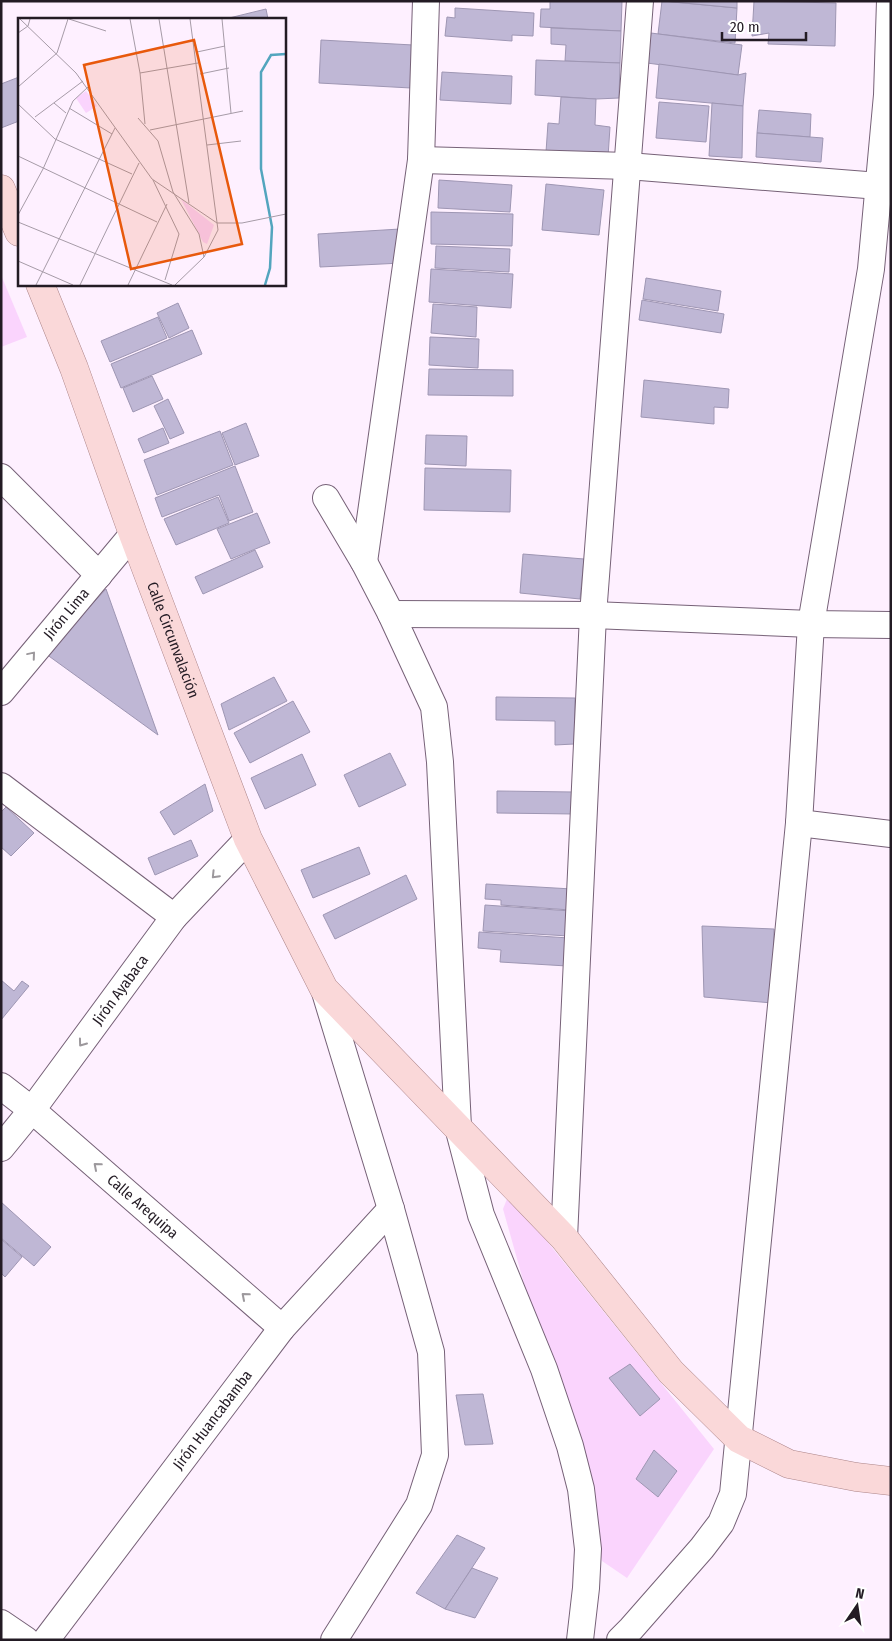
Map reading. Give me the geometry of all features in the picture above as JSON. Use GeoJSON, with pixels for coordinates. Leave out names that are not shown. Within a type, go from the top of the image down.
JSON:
{"type":"FeatureCollection","features":[{"type":"Feature","properties":{"kind":"main road"},"geometry":{"type":"LineString","coordinates":[[1,189],[18,230]]}},
{"type":"Feature","properties":{"kind":"main road","name":"Calle Circunvalación"},"geometry":{"type":"LineString","coordinates":[[40,285],[74,368],[133,534],[248,839],[324,989],[564,1238],[671,1372],[739,1439],[789,1464],[891,1482]]}},
{"type":"Feature","properties":{"kind":"street"},"geometry":{"type":"LineString","coordinates":[[364,562],[421,160],[426,1]]}},
{"type":"Feature","properties":{"kind":"street"},"geometry":{"type":"LineString","coordinates":[[564,1238],[593,615],[640,1]]}},
{"type":"Feature","properties":{"kind":"street"},"geometry":{"type":"LineString","coordinates":[[620,1640],[696,1556],[721,1523],[733,1494],[799,823],[811,624],[881,269],[879,186],[889,95],[890,1]]}},
{"type":"Feature","properties":{"kind":"street"},"geometry":{"type":"LineString","coordinates":[[421,160],[628,166],[879,186]]}},
{"type":"Feature","properties":{"kind":"street"},"geometry":{"type":"LineString","coordinates":[[1,476],[99,575]]}},
{"type":"Feature","properties":{"kind":"street"},"geometry":{"type":"LineString","coordinates":[[326,498],[364,562],[391,614],[434,707],[440,762],[451,1121],[481,1216],[544,1369],[570,1446],[581,1489],[588,1549],[580,1640]]}},
{"type":"Feature","properties":{"kind":"street","name":"Jirón Lima"},"geometry":{"type":"LineString","coordinates":[[1,692],[133,534]]}},
{"type":"Feature","properties":{"kind":"street"},"geometry":{"type":"LineString","coordinates":[[391,614],[593,615],[811,624],[891,625]]}},
{"type":"Feature","properties":{"kind":"street"},"geometry":{"type":"LineString","coordinates":[[1,786],[174,917]]}},
{"type":"Feature","properties":{"kind":"street"},"geometry":{"type":"LineString","coordinates":[[799,823],[891,834]]}},
{"type":"Feature","properties":{"kind":"street","name":"Jirón Ayabaca"},"geometry":{"type":"LineString","coordinates":[[1,1148],[32,1110],[174,917],[248,839]]}},
{"type":"Feature","properties":{"kind":"street"},"geometry":{"type":"LineString","coordinates":[[324,989],[391,1209],[431,1352],[435,1455],[419,1505],[334,1640]]}},
{"type":"Feature","properties":{"kind":"street","name":"Calle Arequipa"},"geometry":{"type":"LineString","coordinates":[[1,1086],[32,1110],[282,1328]]}},
{"type":"Feature","properties":{"kind":"street","name":"Jirón Huancabamba"},"geometry":{"type":"LineString","coordinates":[[46,1640],[282,1328],[391,1209]]}},
{"type":"Feature","properties":{"kind":"street"},"geometry":{"type":"LineString","coordinates":[[1,1623],[26,1640]]}},
{"type":"Feature","properties":{"kind":"shaded area"},"geometry":{"type":"Polygon","coordinates":[[[1,275],[27,337],[1,347],[1,275]]]}},
{"type":"Feature","properties":{"kind":"shaded area"},"geometry":{"type":"Polygon","coordinates":[[[509,1194],[714,1449],[627,1578],[602,1561],[503,1209],[509,1194]]]}},
{"type":"Feature","properties":{"kind":"building"},"geometry":{"type":"Polygon","coordinates":[[[550,1],[622,1],[621,31],[540,27],[541,9],[550,9],[550,1]]]}},
{"type":"Feature","properties":{"kind":"building"},"geometry":{"type":"Polygon","coordinates":[[[662,1],[737,8],[735,43],[658,34],[662,1]]]}},
{"type":"Feature","properties":{"kind":"building"},"geometry":{"type":"Polygon","coordinates":[[[664,1],[737,1],[737,8],[664,1]]]}},
{"type":"Feature","properties":{"kind":"building"},"geometry":{"type":"Polygon","coordinates":[[[754,1],[836,3],[835,46],[768,44],[769,33],[752,36],[754,1]]]}},
{"type":"Feature","properties":{"kind":"building"},"geometry":{"type":"Polygon","coordinates":[[[455,8],[534,13],[533,36],[512,35],[512,41],[445,36],[447,17],[455,18],[455,8]]]}},
{"type":"Feature","properties":{"kind":"building"},"geometry":{"type":"Polygon","coordinates":[[[266,9],[268,18],[229,18],[266,9]]]}},
{"type":"Feature","properties":{"kind":"building"},"geometry":{"type":"Polygon","coordinates":[[[551,28],[621,31],[620,63],[565,61],[566,45],[551,44],[551,28]]]}},
{"type":"Feature","properties":{"kind":"building"},"geometry":{"type":"Polygon","coordinates":[[[651,33],[742,45],[738,75],[647,63],[651,33]]]}},
{"type":"Feature","properties":{"kind":"building"},"geometry":{"type":"Polygon","coordinates":[[[321,40],[413,45],[411,88],[319,83],[321,40]]]}},
{"type":"Feature","properties":{"kind":"building"},"geometry":{"type":"Polygon","coordinates":[[[536,60],[620,63],[619,98],[596,99],[535,95],[536,60]]]}},
{"type":"Feature","properties":{"kind":"building"},"geometry":{"type":"Polygon","coordinates":[[[659,64],[738,75],[746,73],[743,106],[656,98],[659,64]]]}},
{"type":"Feature","properties":{"kind":"building"},"geometry":{"type":"Polygon","coordinates":[[[442,72],[512,76],[511,104],[440,100],[442,72]]]}},
{"type":"Feature","properties":{"kind":"building"},"geometry":{"type":"Polygon","coordinates":[[[18,77],[18,121],[1,128],[1,84],[18,77]]]}},
{"type":"Feature","properties":{"kind":"building"},"geometry":{"type":"Polygon","coordinates":[[[561,97],[596,99],[595,125],[610,127],[608,157],[546,152],[548,123],[559,124],[561,97]]]}},
{"type":"Feature","properties":{"kind":"building"},"geometry":{"type":"Polygon","coordinates":[[[659,102],[709,106],[706,142],[656,138],[659,102]]]}},
{"type":"Feature","properties":{"kind":"building"},"geometry":{"type":"Polygon","coordinates":[[[712,103],[743,106],[742,158],[709,156],[712,103]]]}},
{"type":"Feature","properties":{"kind":"building"},"geometry":{"type":"Polygon","coordinates":[[[759,110],[811,114],[810,137],[757,133],[759,110]]]}},
{"type":"Feature","properties":{"kind":"building"},"geometry":{"type":"Polygon","coordinates":[[[757,133],[823,138],[821,162],[756,157],[757,133]]]}},
{"type":"Feature","properties":{"kind":"building"},"geometry":{"type":"Polygon","coordinates":[[[439,180],[512,185],[510,212],[438,208],[439,180]]]}},
{"type":"Feature","properties":{"kind":"building"},"geometry":{"type":"Polygon","coordinates":[[[546,184],[604,190],[599,235],[542,230],[546,184]]]}},
{"type":"Feature","properties":{"kind":"building"},"geometry":{"type":"Polygon","coordinates":[[[431,212],[513,214],[512,246],[431,244],[431,212]]]}},
{"type":"Feature","properties":{"kind":"building"},"geometry":{"type":"Polygon","coordinates":[[[400,229],[402,263],[320,267],[318,234],[400,229]]]}},
{"type":"Feature","properties":{"kind":"building"},"geometry":{"type":"Polygon","coordinates":[[[436,246],[510,249],[509,272],[435,268],[436,246]]]}},
{"type":"Feature","properties":{"kind":"building"},"geometry":{"type":"Polygon","coordinates":[[[431,269],[513,274],[511,308],[429,302],[431,269]]]}},
{"type":"Feature","properties":{"kind":"building"},"geometry":{"type":"Polygon","coordinates":[[[646,278],[721,291],[718,311],[643,299],[646,278]]]}},
{"type":"Feature","properties":{"kind":"building"},"geometry":{"type":"Polygon","coordinates":[[[642,300],[724,314],[721,333],[639,320],[642,300]]]}},
{"type":"Feature","properties":{"kind":"building"},"geometry":{"type":"Polygon","coordinates":[[[178,303],[189,328],[169,338],[157,313],[178,303]]]}},
{"type":"Feature","properties":{"kind":"building"},"geometry":{"type":"Polygon","coordinates":[[[433,304],[477,307],[476,337],[431,333],[433,304]]]}},
{"type":"Feature","properties":{"kind":"building"},"geometry":{"type":"Polygon","coordinates":[[[158,317],[167,338],[110,362],[101,341],[158,317]]]}},
{"type":"Feature","properties":{"kind":"building"},"geometry":{"type":"Polygon","coordinates":[[[192,330],[202,354],[121,388],[111,364],[192,330]]]}},
{"type":"Feature","properties":{"kind":"building"},"geometry":{"type":"Polygon","coordinates":[[[430,337],[479,339],[478,368],[429,365],[430,337]]]}},
{"type":"Feature","properties":{"kind":"building"},"geometry":{"type":"Polygon","coordinates":[[[429,369],[513,370],[513,396],[428,395],[429,369]]]}},
{"type":"Feature","properties":{"kind":"building"},"geometry":{"type":"Polygon","coordinates":[[[152,376],[163,399],[133,412],[123,388],[152,376]]]}},
{"type":"Feature","properties":{"kind":"building"},"geometry":{"type":"Polygon","coordinates":[[[644,380],[729,389],[728,408],[714,407],[714,424],[641,417],[644,380]]]}},
{"type":"Feature","properties":{"kind":"building"},"geometry":{"type":"Polygon","coordinates":[[[168,399],[184,433],[170,439],[154,406],[168,399]]]}},
{"type":"Feature","properties":{"kind":"building"},"geometry":{"type":"Polygon","coordinates":[[[246,423],[259,456],[235,465],[222,433],[246,423]]]}},
{"type":"Feature","properties":{"kind":"building"},"geometry":{"type":"Polygon","coordinates":[[[163,428],[169,443],[144,453],[138,439],[163,428]]]}},
{"type":"Feature","properties":{"kind":"building"},"geometry":{"type":"Polygon","coordinates":[[[220,431],[233,465],[157,495],[144,460],[220,431]]]}},
{"type":"Feature","properties":{"kind":"building"},"geometry":{"type":"Polygon","coordinates":[[[426,435],[467,436],[466,466],[425,464],[426,435]]]}},
{"type":"Feature","properties":{"kind":"building"},"geometry":{"type":"Polygon","coordinates":[[[235,466],[253,512],[229,521],[219,495],[162,517],[155,498],[235,466]]]}},
{"type":"Feature","properties":{"kind":"building"},"geometry":{"type":"Polygon","coordinates":[[[425,468],[511,470],[510,512],[424,510],[425,468]]]}},
{"type":"Feature","properties":{"kind":"building"},"geometry":{"type":"Polygon","coordinates":[[[218,497],[229,523],[176,545],[164,519],[218,497]]]}},
{"type":"Feature","properties":{"kind":"building"},"geometry":{"type":"Polygon","coordinates":[[[257,513],[270,543],[231,559],[217,529],[257,513]]]}},
{"type":"Feature","properties":{"kind":"building"},"geometry":{"type":"Polygon","coordinates":[[[255,550],[263,567],[203,594],[195,577],[255,550]]]}},
{"type":"Feature","properties":{"kind":"building"},"geometry":{"type":"Polygon","coordinates":[[[523,554],[584,559],[580,599],[520,593],[523,554]]]}},
{"type":"Feature","properties":{"kind":"building"},"geometry":{"type":"Polygon","coordinates":[[[106,589],[158,735],[46,654],[106,589]]]}},
{"type":"Feature","properties":{"kind":"building"},"geometry":{"type":"Polygon","coordinates":[[[274,677],[287,701],[229,730],[221,704],[274,677]]]}},
{"type":"Feature","properties":{"kind":"building"},"geometry":{"type":"Polygon","coordinates":[[[496,697],[575,698],[574,744],[555,745],[555,721],[496,720],[496,697]]]}},
{"type":"Feature","properties":{"kind":"building"},"geometry":{"type":"Polygon","coordinates":[[[293,701],[310,732],[250,763],[234,733],[293,701]]]}},
{"type":"Feature","properties":{"kind":"building"},"geometry":{"type":"Polygon","coordinates":[[[390,753],[406,785],[359,807],[344,775],[390,753]]]}},
{"type":"Feature","properties":{"kind":"building"},"geometry":{"type":"Polygon","coordinates":[[[302,754],[316,785],[265,809],[251,778],[302,754]]]}},
{"type":"Feature","properties":{"kind":"building"},"geometry":{"type":"Polygon","coordinates":[[[205,784],[213,811],[174,835],[160,812],[205,784]]]}},
{"type":"Feature","properties":{"kind":"building"},"geometry":{"type":"Polygon","coordinates":[[[497,791],[574,792],[574,814],[497,813],[497,791]]]}},
{"type":"Feature","properties":{"kind":"building"},"geometry":{"type":"Polygon","coordinates":[[[6,807],[34,833],[11,856],[1,847],[1,812],[6,807]]]}},
{"type":"Feature","properties":{"kind":"building"},"geometry":{"type":"Polygon","coordinates":[[[191,840],[198,856],[155,875],[148,858],[191,840]]]}},
{"type":"Feature","properties":{"kind":"building"},"geometry":{"type":"Polygon","coordinates":[[[359,847],[370,874],[313,898],[301,870],[359,847]]]}},
{"type":"Feature","properties":{"kind":"building"},"geometry":{"type":"Polygon","coordinates":[[[406,875],[417,899],[335,939],[323,915],[406,875]]]}},
{"type":"Feature","properties":{"kind":"building"},"geometry":{"type":"Polygon","coordinates":[[[486,884],[572,889],[570,910],[501,905],[501,900],[485,899],[486,884]]]}},
{"type":"Feature","properties":{"kind":"building"},"geometry":{"type":"Polygon","coordinates":[[[485,905],[571,911],[569,936],[483,931],[485,905]]]}},
{"type":"Feature","properties":{"kind":"building"},"geometry":{"type":"Polygon","coordinates":[[[702,926],[774,929],[772,1003],[704,997],[702,926]]]}},
{"type":"Feature","properties":{"kind":"building"},"geometry":{"type":"Polygon","coordinates":[[[479,932],[569,938],[567,966],[500,962],[501,950],[478,948],[479,932]]]}},
{"type":"Feature","properties":{"kind":"building"},"geometry":{"type":"Polygon","coordinates":[[[1,980],[14,991],[22,981],[29,986],[1,1020],[1,980]]]}},
{"type":"Feature","properties":{"kind":"building"},"geometry":{"type":"Polygon","coordinates":[[[1,1202],[51,1247],[34,1266],[1,1238],[1,1202]]]}},
{"type":"Feature","properties":{"kind":"building"},"geometry":{"type":"Polygon","coordinates":[[[1,1239],[22,1257],[5,1277],[1,1273],[1,1239]]]}},
{"type":"Feature","properties":{"kind":"building"},"geometry":{"type":"Polygon","coordinates":[[[630,1364],[660,1399],[640,1416],[609,1378],[630,1364]]]}},
{"type":"Feature","properties":{"kind":"building"},"geometry":{"type":"Polygon","coordinates":[[[483,1394],[493,1444],[465,1445],[456,1395],[483,1394]]]}},
{"type":"Feature","properties":{"kind":"building"},"geometry":{"type":"Polygon","coordinates":[[[654,1450],[677,1471],[658,1497],[636,1479],[654,1450]]]}},
{"type":"Feature","properties":{"kind":"building"},"geometry":{"type":"Polygon","coordinates":[[[457,1535],[485,1548],[445,1609],[416,1593],[457,1535]]]}},
{"type":"Feature","properties":{"kind":"building"},"geometry":{"type":"Polygon","coordinates":[[[472,1568],[498,1578],[475,1618],[445,1609],[472,1568]]]}}]}
